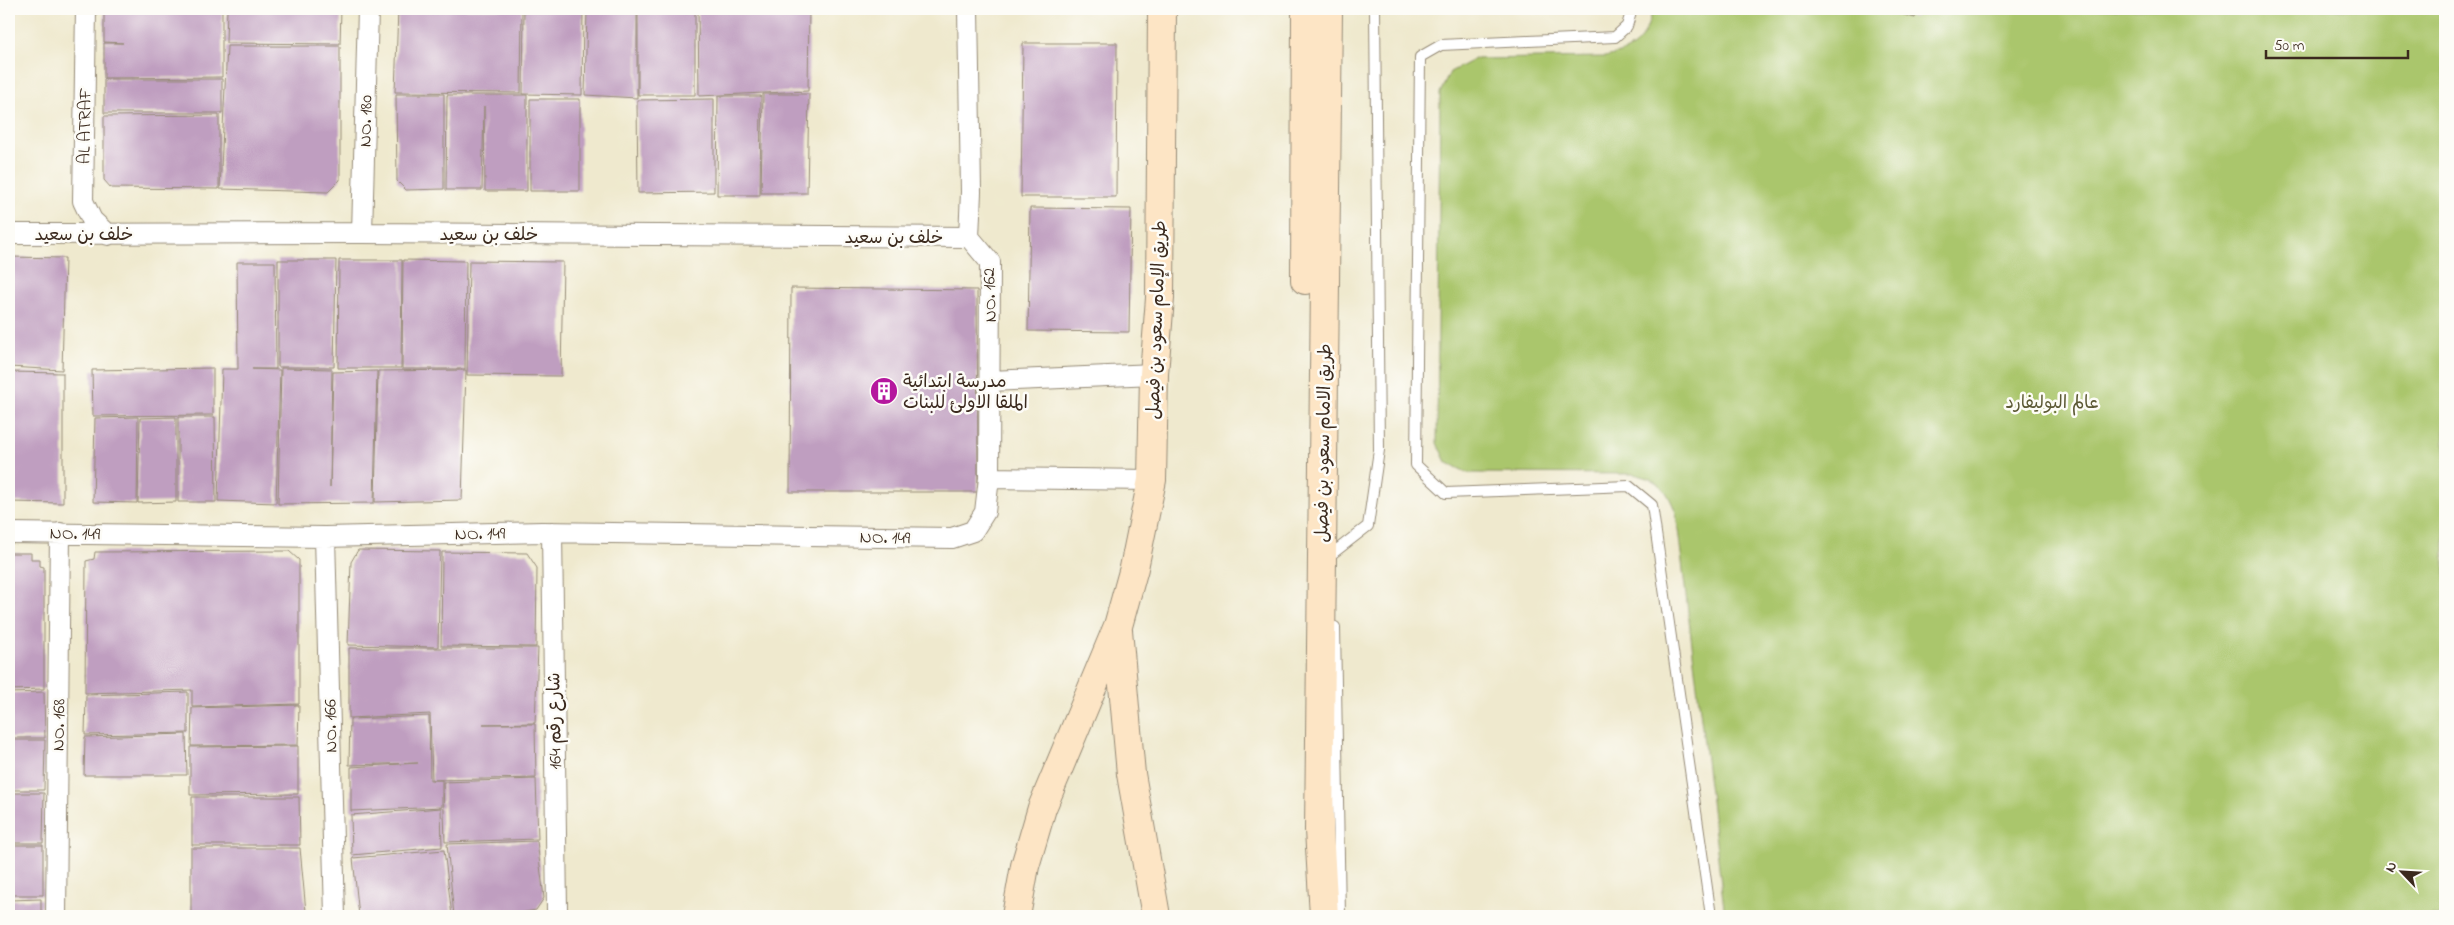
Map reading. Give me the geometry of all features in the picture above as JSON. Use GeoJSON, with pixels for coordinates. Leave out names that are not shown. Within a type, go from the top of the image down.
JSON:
{"type":"FeatureCollection","features":[{"type":"Feature","properties":{"kind":"main road","name":"طريق الإمام سعود بن فيصل"},"geometry":{"type":"LineString","coordinates":[[1118,626],[1134,568],[1152,480],[1154,374],[1160,298],[1162,9]]}},
{"type":"Feature","properties":{"kind":"main road"},"geometry":{"type":"LineString","coordinates":[[1306,9],[1306,406],[1310,517],[1330,559]]}},
{"type":"Feature","properties":{"kind":"main road","name":"طريق الامام سعود بن فيصل"},"geometry":{"type":"LineString","coordinates":[[1321,878],[1319,830],[1330,559],[1328,9]]}},
{"type":"Feature","properties":{"kind":"main road"},"geometry":{"type":"LineString","coordinates":[[1016,916],[1025,866],[1042,808],[1118,626]]}},
{"type":"Feature","properties":{"kind":"main road"},"geometry":{"type":"LineString","coordinates":[[1118,626],[1131,774],[1156,916]]}},
{"type":"Feature","properties":{"kind":"main road"},"geometry":{"type":"LineString","coordinates":[[1308,916],[1321,878]]}},
{"type":"Feature","properties":{"kind":"main road"},"geometry":{"type":"LineString","coordinates":[[1321,878],[1324,916]]}},
{"type":"Feature","properties":{"kind":"street","name":"AL ATRAF"},"geometry":{"type":"LineString","coordinates":[[86,9],[83,200],[92,220],[108,235]]}},
{"type":"Feature","properties":{"kind":"street","name":"NO. 180"},"geometry":{"type":"LineString","coordinates":[[362,233],[368,9]]}},
{"type":"Feature","properties":{"kind":"street"},"geometry":{"type":"LineString","coordinates":[[968,9],[971,192],[969,237]]}},
{"type":"Feature","properties":{"kind":"street","name":"خلف بن سعيد"},"geometry":{"type":"LineString","coordinates":[[9,234],[362,233],[969,237]]}},
{"type":"Feature","properties":{"kind":"street","name":"NO. 162"},"geometry":{"type":"LineString","coordinates":[[952,538],[973,531],[985,512],[989,478],[990,262],[969,237]]}},
{"type":"Feature","properties":{"kind":"street"},"geometry":{"type":"LineString","coordinates":[[990,381],[1154,374]]}},
{"type":"Feature","properties":{"kind":"street"},"geometry":{"type":"LineString","coordinates":[[989,478],[1152,480]]}},
{"type":"Feature","properties":{"kind":"street","name":"NO. 149"},"geometry":{"type":"LineString","coordinates":[[9,533],[325,537],[552,532],[952,538]]}},
{"type":"Feature","properties":{"kind":"street","name":"شارع رقم 164"},"geometry":{"type":"LineString","coordinates":[[552,532],[557,910]]}},
{"type":"Feature","properties":{"kind":"street","name":"NO. 168"},"geometry":{"type":"LineString","coordinates":[[56,916],[60,533]]}},
{"type":"Feature","properties":{"kind":"street","name":"NO. 166"},"geometry":{"type":"LineString","coordinates":[[325,537],[335,916]]}},
{"type":"Feature","properties":{"kind":"lane"},"geometry":{"type":"LineString","coordinates":[[1330,559],[1368,526],[1379,450],[1375,9]]}},
{"type":"Feature","properties":{"kind":"lane"},"geometry":{"type":"LineString","coordinates":[[1632,9],[1627,26],[1615,37],[1441,45],[1420,57],[1416,465],[1446,493],[1628,486],[1652,505],[1711,916]]}},
{"type":"Feature","properties":{"kind":"lane"},"geometry":{"type":"LineString","coordinates":[[1334,612],[1340,916]]}},
{"type":"Feature","properties":{"kind":"green space","name":"عالم البوليفارد"},"geometry":{"type":"Polygon","coordinates":[[[1653,9],[2445,9],[2445,916],[1725,916],[1676,513],[1669,497],[1656,482],[1633,474],[1468,473],[1446,462],[1437,443],[1440,93],[1450,72],[1475,59],[1605,57],[1616,54],[1632,47],[1643,36],[1653,9]]]}},
{"type":"Feature","properties":{"kind":"building"},"geometry":{"type":"Polygon","coordinates":[[[104,9],[222,9],[222,77],[104,78],[104,43],[123,43],[104,42],[104,9]]]}},
{"type":"Feature","properties":{"kind":"building"},"geometry":{"type":"Polygon","coordinates":[[[227,9],[341,9],[340,44],[226,43],[227,9]]]}},
{"type":"Feature","properties":{"kind":"building"},"geometry":{"type":"Polygon","coordinates":[[[398,9],[522,9],[521,93],[395,92],[398,9]]]}},
{"type":"Feature","properties":{"kind":"building"},"geometry":{"type":"Polygon","coordinates":[[[524,9],[583,9],[582,95],[523,94],[524,9]]]}},
{"type":"Feature","properties":{"kind":"building"},"geometry":{"type":"Polygon","coordinates":[[[587,9],[637,9],[637,98],[585,95],[587,9]]]}},
{"type":"Feature","properties":{"kind":"building"},"geometry":{"type":"Polygon","coordinates":[[[638,9],[695,9],[695,95],[638,95],[638,9]]]}},
{"type":"Feature","properties":{"kind":"building"},"geometry":{"type":"Polygon","coordinates":[[[698,9],[809,9],[808,91],[699,96],[698,9]]]}},
{"type":"Feature","properties":{"kind":"building"},"geometry":{"type":"Polygon","coordinates":[[[1883,9],[1917,9],[1915,18],[1883,9]]]}},
{"type":"Feature","properties":{"kind":"building"},"geometry":{"type":"Polygon","coordinates":[[[1023,43],[1117,43],[1116,197],[1021,197],[1023,43]]]}},
{"type":"Feature","properties":{"kind":"building"},"geometry":{"type":"Polygon","coordinates":[[[227,46],[340,46],[340,180],[328,192],[220,189],[227,46]]]}},
{"type":"Feature","properties":{"kind":"building"},"geometry":{"type":"Polygon","coordinates":[[[104,79],[222,79],[222,113],[104,113],[104,79]]]}},
{"type":"Feature","properties":{"kind":"building"},"geometry":{"type":"Polygon","coordinates":[[[396,94],[444,94],[444,189],[406,190],[397,181],[396,94]]]}},
{"type":"Feature","properties":{"kind":"building"},"geometry":{"type":"Polygon","coordinates":[[[763,94],[809,94],[807,193],[761,193],[763,94]]]}},
{"type":"Feature","properties":{"kind":"building"},"geometry":{"type":"Polygon","coordinates":[[[447,95],[527,95],[527,191],[485,191],[484,106],[482,190],[446,190],[447,95]]]}},
{"type":"Feature","properties":{"kind":"building"},"geometry":{"type":"Polygon","coordinates":[[[718,96],[761,96],[760,195],[717,195],[718,96]]]}},
{"type":"Feature","properties":{"kind":"building"},"geometry":{"type":"Polygon","coordinates":[[[530,99],[580,99],[580,191],[530,191],[530,99]]]}},
{"type":"Feature","properties":{"kind":"building"},"geometry":{"type":"Polygon","coordinates":[[[714,99],[714,192],[638,193],[637,100],[714,99]]]}},
{"type":"Feature","properties":{"kind":"building"},"geometry":{"type":"Polygon","coordinates":[[[219,115],[219,189],[111,188],[104,180],[104,116],[219,115]]]}},
{"type":"Feature","properties":{"kind":"building"},"geometry":{"type":"Polygon","coordinates":[[[1030,208],[1131,209],[1129,332],[1028,331],[1030,208]]]}},
{"type":"Feature","properties":{"kind":"building"},"geometry":{"type":"Polygon","coordinates":[[[9,257],[65,258],[62,370],[9,367],[9,257]]]}},
{"type":"Feature","properties":{"kind":"building"},"geometry":{"type":"Polygon","coordinates":[[[278,260],[336,260],[334,367],[278,367],[278,260]]]}},
{"type":"Feature","properties":{"kind":"building"},"geometry":{"type":"Polygon","coordinates":[[[339,260],[402,260],[401,368],[338,368],[339,260]]]}},
{"type":"Feature","properties":{"kind":"building"},"geometry":{"type":"Polygon","coordinates":[[[403,260],[466,261],[465,369],[402,369],[403,260]]]}},
{"type":"Feature","properties":{"kind":"building"},"geometry":{"type":"Polygon","coordinates":[[[469,261],[563,262],[561,376],[467,375],[469,261]]]}},
{"type":"Feature","properties":{"kind":"building"},"geometry":{"type":"Polygon","coordinates":[[[237,262],[275,262],[276,369],[252,369],[280,370],[276,503],[218,501],[222,369],[238,369],[237,262]]]}},
{"type":"Feature","properties":{"kind":"building","name":"مدرسة ابتدائية الملقا الاولئ للبنات"},"geometry":{"type":"Polygon","coordinates":[[[791,288],[977,290],[978,492],[790,492],[791,288]]]}},
{"type":"Feature","properties":{"kind":"building"},"geometry":{"type":"Polygon","coordinates":[[[213,368],[213,415],[93,416],[92,370],[213,368]]]}},
{"type":"Feature","properties":{"kind":"building"},"geometry":{"type":"Polygon","coordinates":[[[281,368],[332,369],[330,487],[333,372],[377,371],[374,503],[278,504],[281,368]]]}},
{"type":"Feature","properties":{"kind":"building"},"geometry":{"type":"Polygon","coordinates":[[[466,370],[462,500],[375,502],[378,371],[466,370]]]}},
{"type":"Feature","properties":{"kind":"building"},"geometry":{"type":"Polygon","coordinates":[[[9,372],[63,373],[63,503],[9,502],[9,372]]]}},
{"type":"Feature","properties":{"kind":"building"},"geometry":{"type":"Polygon","coordinates":[[[138,417],[137,503],[93,502],[95,418],[138,417]]]}},
{"type":"Feature","properties":{"kind":"building"},"geometry":{"type":"Polygon","coordinates":[[[176,417],[176,502],[138,503],[140,418],[176,417]]]}},
{"type":"Feature","properties":{"kind":"building"},"geometry":{"type":"Polygon","coordinates":[[[178,417],[215,417],[216,502],[178,502],[178,417]]]}},
{"type":"Feature","properties":{"kind":"building"},"geometry":{"type":"Polygon","coordinates":[[[358,550],[440,551],[438,647],[348,645],[351,562],[358,550]]]}},
{"type":"Feature","properties":{"kind":"building"},"geometry":{"type":"Polygon","coordinates":[[[289,551],[299,560],[299,704],[192,707],[192,690],[85,693],[86,561],[94,559],[95,552],[289,551]]]}},
{"type":"Feature","properties":{"kind":"building"},"geometry":{"type":"Polygon","coordinates":[[[442,552],[527,553],[537,568],[536,647],[441,646],[442,552]]]}},
{"type":"Feature","properties":{"kind":"building"},"geometry":{"type":"Polygon","coordinates":[[[9,553],[31,553],[31,559],[40,559],[40,566],[44,567],[44,689],[9,690],[9,553]]]}},
{"type":"Feature","properties":{"kind":"building"},"geometry":{"type":"Polygon","coordinates":[[[349,648],[538,648],[535,723],[483,724],[535,724],[536,778],[432,780],[430,714],[349,718],[349,648]]]}},
{"type":"Feature","properties":{"kind":"building"},"geometry":{"type":"Polygon","coordinates":[[[44,692],[45,738],[9,738],[9,693],[44,692]]]}},
{"type":"Feature","properties":{"kind":"building"},"geometry":{"type":"Polygon","coordinates":[[[188,692],[188,733],[85,735],[86,695],[188,692]]]}},
{"type":"Feature","properties":{"kind":"building"},"geometry":{"type":"Polygon","coordinates":[[[299,705],[298,745],[191,746],[192,708],[299,705]]]}},
{"type":"Feature","properties":{"kind":"building"},"geometry":{"type":"Polygon","coordinates":[[[429,716],[430,780],[442,780],[442,807],[351,811],[351,767],[418,763],[349,765],[350,719],[429,716]]]}},
{"type":"Feature","properties":{"kind":"building"},"geometry":{"type":"Polygon","coordinates":[[[186,734],[187,775],[84,775],[85,737],[186,734]]]}},
{"type":"Feature","properties":{"kind":"building"},"geometry":{"type":"Polygon","coordinates":[[[9,740],[45,740],[44,790],[9,790],[9,740]]]}},
{"type":"Feature","properties":{"kind":"building"},"geometry":{"type":"Polygon","coordinates":[[[298,746],[298,794],[190,795],[190,747],[298,746]]]}},
{"type":"Feature","properties":{"kind":"building"},"geometry":{"type":"Polygon","coordinates":[[[536,779],[538,839],[445,842],[443,782],[536,779]]]}},
{"type":"Feature","properties":{"kind":"building"},"geometry":{"type":"Polygon","coordinates":[[[9,793],[44,793],[43,843],[9,843],[9,793]]]}},
{"type":"Feature","properties":{"kind":"building"},"geometry":{"type":"Polygon","coordinates":[[[192,797],[299,797],[300,845],[192,845],[192,797]]]}},
{"type":"Feature","properties":{"kind":"building"},"geometry":{"type":"Polygon","coordinates":[[[441,808],[442,847],[352,855],[351,815],[441,808]]]}},
{"type":"Feature","properties":{"kind":"building"},"geometry":{"type":"Polygon","coordinates":[[[537,841],[544,898],[536,910],[504,916],[454,916],[447,844],[537,841]]]}},
{"type":"Feature","properties":{"kind":"building"},"geometry":{"type":"Polygon","coordinates":[[[9,845],[43,845],[43,895],[9,895],[9,845]]]}},
{"type":"Feature","properties":{"kind":"building"},"geometry":{"type":"Polygon","coordinates":[[[191,848],[300,848],[306,912],[303,916],[191,916],[191,848]]]}},
{"type":"Feature","properties":{"kind":"building"},"geometry":{"type":"Polygon","coordinates":[[[444,850],[452,916],[359,916],[353,858],[444,850]]]}},
{"type":"Feature","properties":{"kind":"building"},"geometry":{"type":"Polygon","coordinates":[[[41,899],[41,916],[9,916],[9,900],[41,899]]]}},
{"type":"Feature","properties":{"kind":"place","name":"مدرسة ابتدائية الملقا الاولئ للبنات"},"geometry":{"type":"Point","coordinates":[884,391]}}]}
